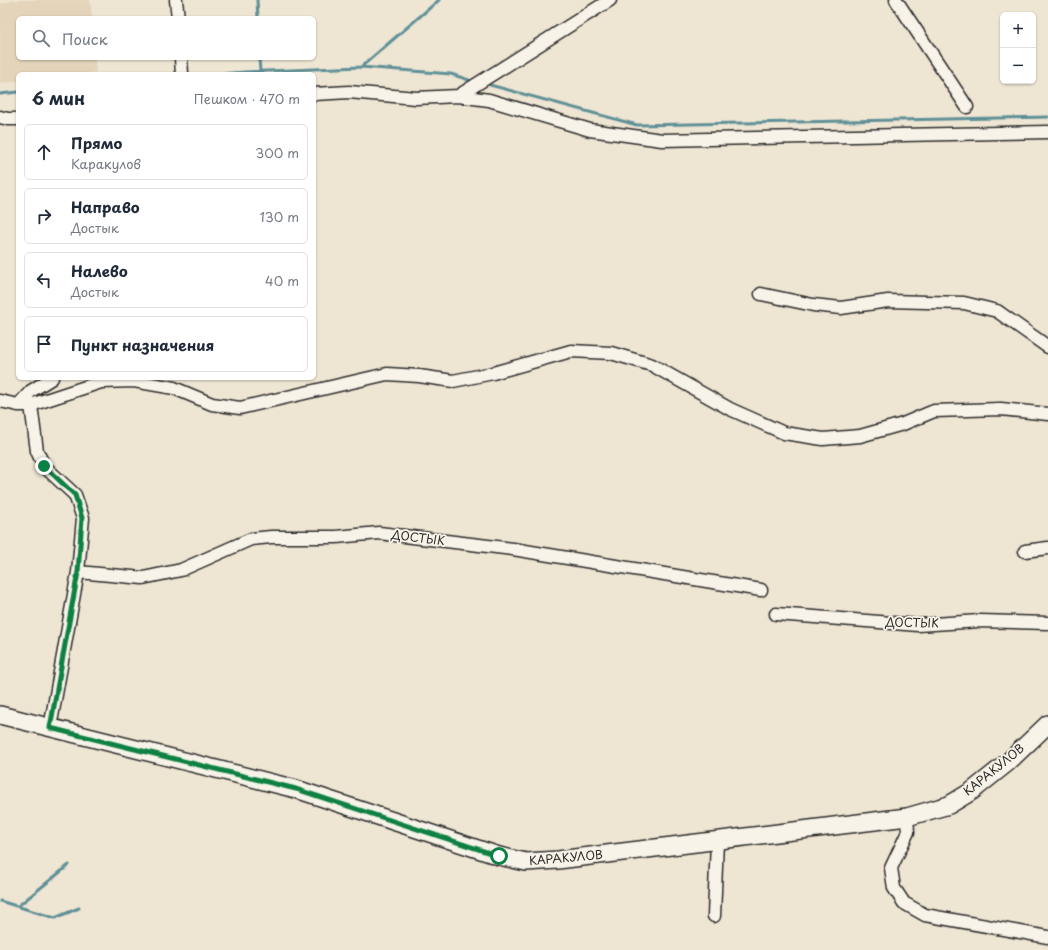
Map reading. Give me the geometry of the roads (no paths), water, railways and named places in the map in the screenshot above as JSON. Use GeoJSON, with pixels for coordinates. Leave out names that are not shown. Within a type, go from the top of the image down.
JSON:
{"type":"FeatureCollection","features":[{"type":"Feature","properties":{"kind":"main road","name":"КАРАКУЛОВ"},"geometry":{"type":"LineString","coordinates":[[0,715],[296,789],[499,856],[526,862],[558,860],[907,817],[949,805],[972,791],[1007,762],[1048,724]]}},
{"type":"Feature","properties":{"kind":"street"},"geometry":{"type":"LineString","coordinates":[[176,0],[178,16]]}},
{"type":"Feature","properties":{"kind":"street"},"geometry":{"type":"LineString","coordinates":[[458,96],[610,0]]}},
{"type":"Feature","properties":{"kind":"street"},"geometry":{"type":"LineString","coordinates":[[896,0],[967,107]]}},
{"type":"Feature","properties":{"kind":"street"},"geometry":{"type":"LineString","coordinates":[[181,60],[182,72]]}},
{"type":"Feature","properties":{"kind":"street"},"geometry":{"type":"LineString","coordinates":[[316,94],[349,92],[416,98],[458,96],[490,100],[590,130],[662,140],[1048,132]]}},
{"type":"Feature","properties":{"kind":"street"},"geometry":{"type":"LineString","coordinates":[[0,117],[8,120],[16,119]]}},
{"type":"Feature","properties":{"kind":"street"},"geometry":{"type":"LineString","coordinates":[[761,294],[813,305],[841,308],[888,301],[964,303],[997,311],[1048,347]]}},
{"type":"Feature","properties":{"kind":"street"},"geometry":{"type":"LineString","coordinates":[[0,401],[18,405],[31,405],[101,382],[134,381],[174,388],[212,404],[240,408],[387,374],[419,376],[453,381],[493,373],[571,351],[611,353],[652,365],[730,409],[784,433],[823,439],[860,436],[903,424],[934,411],[1001,409],[1048,414]]}},
{"type":"Feature","properties":{"kind":"street"},"geometry":{"type":"LineString","coordinates":[[18,405],[31,391],[49,380]]}},
{"type":"Feature","properties":{"kind":"street"},"geometry":{"type":"LineString","coordinates":[[31,405],[37,452],[44,466],[75,495],[82,518],[78,572],[50,728]]}},
{"type":"Feature","properties":{"kind":"street","name":"ДОСТЫК"},"geometry":{"type":"LineString","coordinates":[[78,572],[143,578],[181,570],[251,539],[271,537],[336,537],[378,533],[513,549],[761,590]]}},
{"type":"Feature","properties":{"kind":"street"},"geometry":{"type":"LineString","coordinates":[[1025,551],[1048,548]]}},
{"type":"Feature","properties":{"kind":"street","name":"ДОСТЫК"},"geometry":{"type":"LineString","coordinates":[[776,614],[918,625],[980,621],[1048,623]]}},
{"type":"Feature","properties":{"kind":"street"},"geometry":{"type":"LineString","coordinates":[[907,817],[908,832],[891,868],[894,888],[904,904],[925,915],[1048,937]]}},
{"type":"Feature","properties":{"kind":"street"},"geometry":{"type":"LineString","coordinates":[[714,916],[717,841]]}},
{"type":"Feature","properties":{"kind":"waterway"},"geometry":{"type":"LineString","coordinates":[[257,0],[258,16]]}},
{"type":"Feature","properties":{"kind":"waterway"},"geometry":{"type":"LineString","coordinates":[[361,67],[439,0]]}},
{"type":"Feature","properties":{"kind":"waterway"},"geometry":{"type":"LineString","coordinates":[[259,60],[260,71]]}},
{"type":"Feature","properties":{"kind":"waterway"},"geometry":{"type":"LineString","coordinates":[[245,72],[361,67],[451,74],[469,80]]}},
{"type":"Feature","properties":{"kind":"waterway"},"geometry":{"type":"LineString","coordinates":[[490,85],[637,125],[1048,117]]}},
{"type":"Feature","properties":{"kind":"waterway"},"geometry":{"type":"LineString","coordinates":[[0,94],[16,92]]}},
{"type":"Feature","properties":{"kind":"waterway"},"geometry":{"type":"LineString","coordinates":[[18,906],[69,865]]}},
{"type":"Feature","properties":{"kind":"waterway"},"geometry":{"type":"LineString","coordinates":[[0,901],[55,918],[79,908]]}}]}
